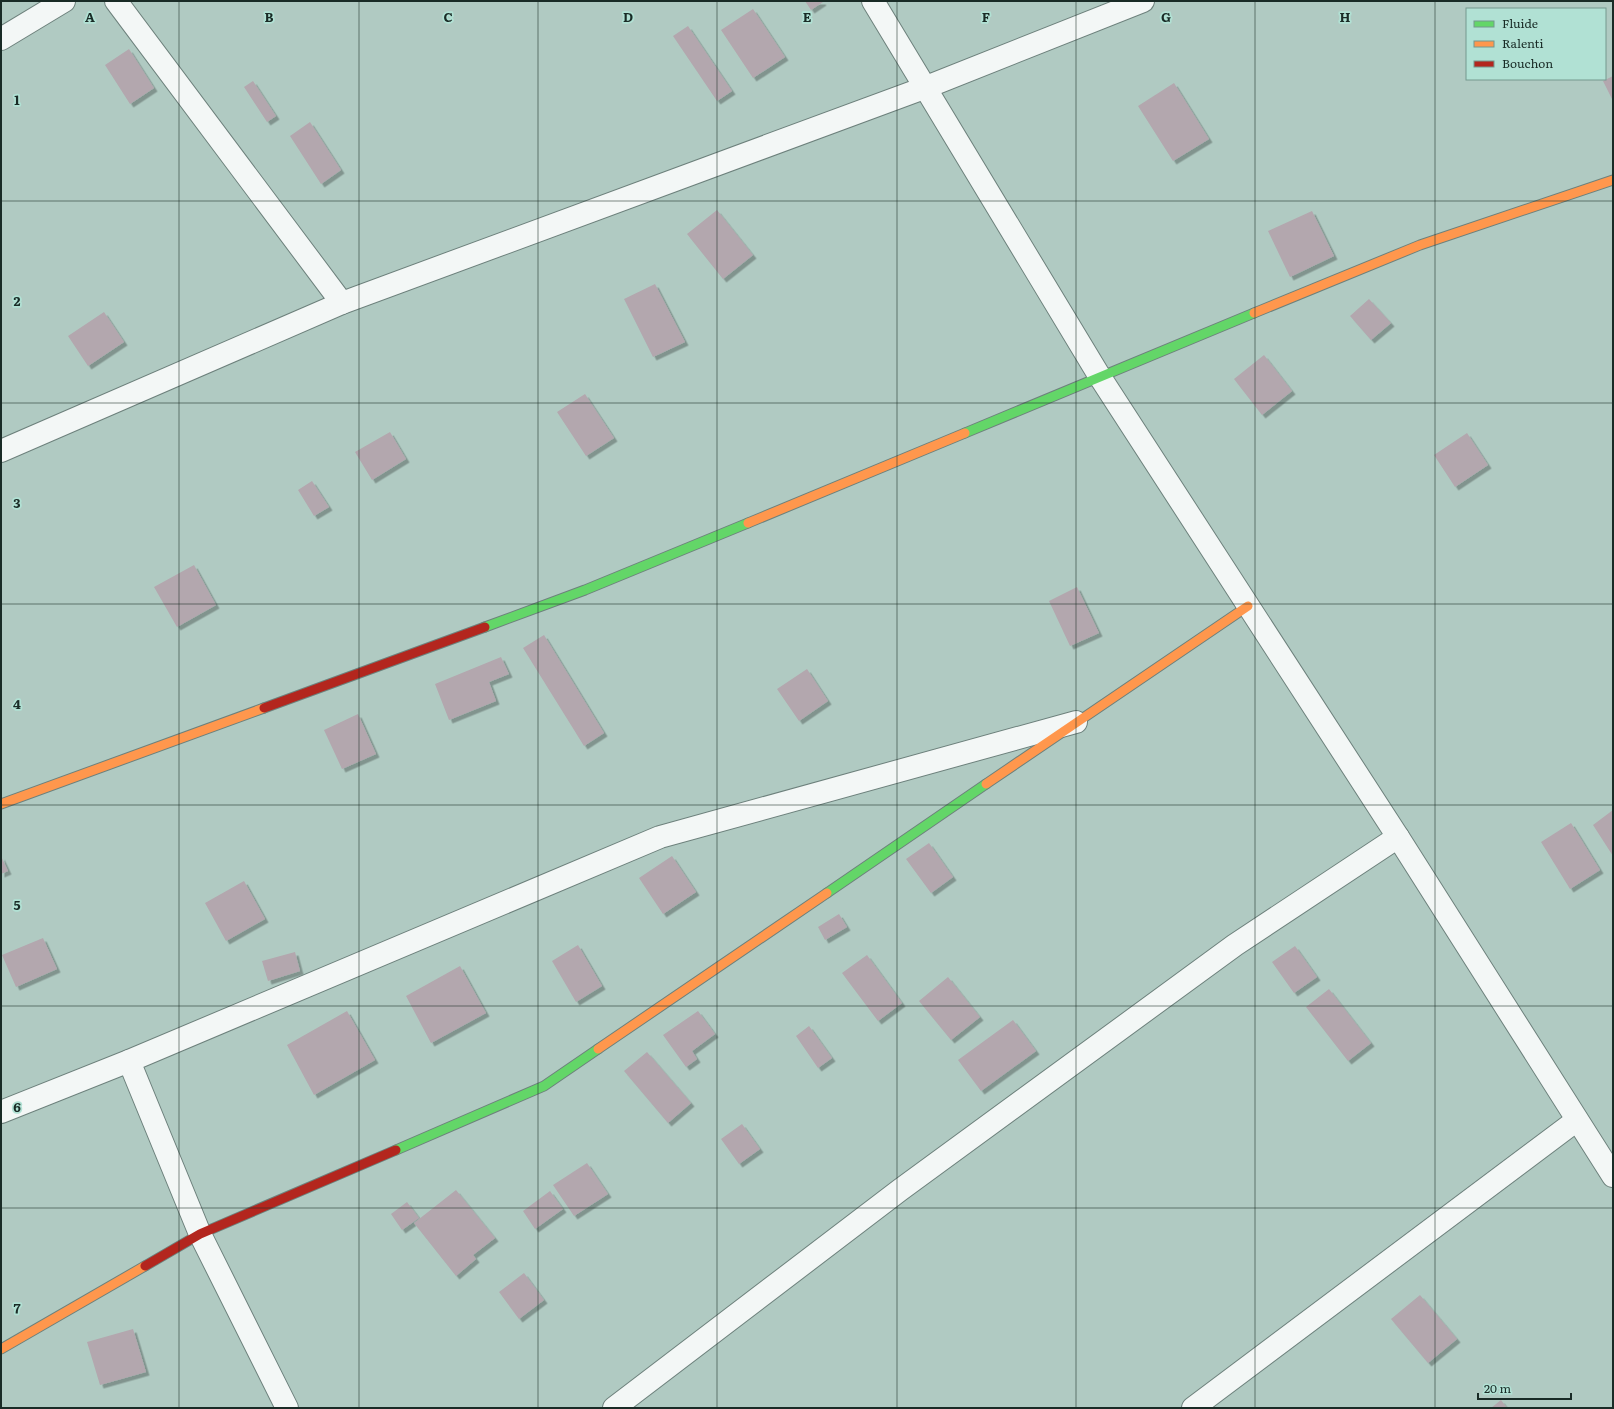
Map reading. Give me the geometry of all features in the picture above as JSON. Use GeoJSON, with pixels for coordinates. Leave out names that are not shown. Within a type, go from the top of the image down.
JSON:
{"type":"FeatureCollection","features":[{"type":"Feature","properties":{"kind":"street"},"geometry":{"type":"LineString","coordinates":[[1,40],[64,1]]}},
{"type":"Feature","properties":{"kind":"street"},"geometry":{"type":"LineString","coordinates":[[116,1],[342,303]]}},
{"type":"Feature","properties":{"kind":"street"},"geometry":{"type":"LineString","coordinates":[[873,1],[924,88],[1100,377],[1398,837],[1613,1176]]}},
{"type":"Feature","properties":{"kind":"street"},"geometry":{"type":"LineString","coordinates":[[1,451],[342,303],[924,88],[1143,1]]}},
{"type":"Feature","properties":{"kind":"street"},"geometry":{"type":"LineString","coordinates":[[1,804],[586,590],[1420,245],[1613,180]]}},
{"type":"Feature","properties":{"kind":"street"},"geometry":{"type":"LineString","coordinates":[[1,1349],[200,1234],[544,1086],[1248,606]]}},
{"type":"Feature","properties":{"kind":"street"},"geometry":{"type":"LineString","coordinates":[[1,1112],[129,1061],[660,837],[1079,721]]}},
{"type":"Feature","properties":{"kind":"street"},"geometry":{"type":"LineString","coordinates":[[614,1408],[900,1190],[1235,945],[1398,837]]}},
{"type":"Feature","properties":{"kind":"street"},"geometry":{"type":"LineString","coordinates":[[129,1061],[200,1234],[287,1408]]}},
{"type":"Feature","properties":{"kind":"street"},"geometry":{"type":"LineString","coordinates":[[1193,1408],[1577,1120]]}},
{"type":"Feature","properties":{"kind":"building"},"geometry":{"type":"Polygon","coordinates":[[[805,1],[822,1],[823,2],[811,10],[805,1]]]}},
{"type":"Feature","properties":{"kind":"building"},"geometry":{"type":"Polygon","coordinates":[[[753,9],[785,57],[753,78],[721,30],[753,9]]]}},
{"type":"Feature","properties":{"kind":"building"},"geometry":{"type":"Polygon","coordinates":[[[688,26],[732,91],[717,101],[673,36],[688,26]]]}},
{"type":"Feature","properties":{"kind":"building"},"geometry":{"type":"Polygon","coordinates":[[[129,49],[154,88],[130,104],[105,65],[129,49]]]}},
{"type":"Feature","properties":{"kind":"building"},"geometry":{"type":"Polygon","coordinates":[[[1613,76],[1613,101],[1603,81],[1613,76]]]}},
{"type":"Feature","properties":{"kind":"building"},"geometry":{"type":"Polygon","coordinates":[[[253,81],[276,116],[267,122],[244,87],[253,81]]]}},
{"type":"Feature","properties":{"kind":"building"},"geometry":{"type":"Polygon","coordinates":[[[1174,83],[1209,139],[1173,161],[1138,106],[1174,83]]]}},
{"type":"Feature","properties":{"kind":"building"},"geometry":{"type":"Polygon","coordinates":[[[310,122],[341,170],[321,184],[290,136],[310,122]]]}},
{"type":"Feature","properties":{"kind":"building"},"geometry":{"type":"Polygon","coordinates":[[[717,210],[753,255],[723,279],[687,234],[717,210]]]}},
{"type":"Feature","properties":{"kind":"building"},"geometry":{"type":"Polygon","coordinates":[[[1312,211],[1334,256],[1290,277],[1268,231],[1312,211]]]}},
{"type":"Feature","properties":{"kind":"building"},"geometry":{"type":"Polygon","coordinates":[[[655,284],[685,342],[653,357],[624,299],[655,284]]]}},
{"type":"Feature","properties":{"kind":"building"},"geometry":{"type":"Polygon","coordinates":[[[1369,299],[1391,323],[1371,340],[1350,316],[1369,299]]]}},
{"type":"Feature","properties":{"kind":"building"},"geometry":{"type":"Polygon","coordinates":[[[104,312],[124,342],[88,366],[68,336],[104,312]]]}},
{"type":"Feature","properties":{"kind":"building"},"geometry":{"type":"Polygon","coordinates":[[[1264,355],[1292,391],[1262,415],[1234,379],[1264,355]]]}},
{"type":"Feature","properties":{"kind":"building"},"geometry":{"type":"Polygon","coordinates":[[[585,394],[614,438],[586,456],[557,412],[585,394]]]}},
{"type":"Feature","properties":{"kind":"building"},"geometry":{"type":"Polygon","coordinates":[[[390,432],[406,459],[372,480],[355,452],[390,432]]]}},
{"type":"Feature","properties":{"kind":"building"},"geometry":{"type":"Polygon","coordinates":[[[1467,433],[1488,465],[1455,487],[1434,455],[1467,433]]]}},
{"type":"Feature","properties":{"kind":"building"},"geometry":{"type":"Polygon","coordinates":[[[312,481],[329,507],[314,516],[298,490],[312,481]]]}},
{"type":"Feature","properties":{"kind":"building"},"geometry":{"type":"Polygon","coordinates":[[[194,565],[216,605],[177,627],[154,587],[194,565]]]}},
{"type":"Feature","properties":{"kind":"building"},"geometry":{"type":"Polygon","coordinates":[[[1077,587],[1099,633],[1070,646],[1049,601],[1077,587]]]}},
{"type":"Feature","properties":{"kind":"building"},"geometry":{"type":"Polygon","coordinates":[[[544,635],[604,733],[584,746],[523,648],[544,635]]]}},
{"type":"Feature","properties":{"kind":"building"},"geometry":{"type":"Polygon","coordinates":[[[501,657],[509,674],[489,682],[496,701],[449,720],[435,684],[501,657]]]}},
{"type":"Feature","properties":{"kind":"building"},"geometry":{"type":"Polygon","coordinates":[[[807,669],[828,701],[799,721],[777,689],[807,669]]]}},
{"type":"Feature","properties":{"kind":"building"},"geometry":{"type":"Polygon","coordinates":[[[358,714],[376,754],[342,769],[324,730],[358,714]]]}},
{"type":"Feature","properties":{"kind":"building"},"geometry":{"type":"Polygon","coordinates":[[[1613,810],[1613,856],[1593,825],[1613,810]]]}},
{"type":"Feature","properties":{"kind":"building"},"geometry":{"type":"Polygon","coordinates":[[[1571,823],[1600,870],[1570,889],[1541,842],[1571,823]]]}},
{"type":"Feature","properties":{"kind":"building"},"geometry":{"type":"Polygon","coordinates":[[[929,843],[953,877],[931,893],[906,859],[929,843]]]}},
{"type":"Feature","properties":{"kind":"building"},"geometry":{"type":"Polygon","coordinates":[[[1,856],[8,871],[1,874],[1,856]]]}},
{"type":"Feature","properties":{"kind":"building"},"geometry":{"type":"Polygon","coordinates":[[[672,856],[696,892],[663,914],[639,878],[672,856]]]}},
{"type":"Feature","properties":{"kind":"building"},"geometry":{"type":"Polygon","coordinates":[[[244,881],[265,919],[226,941],[205,903],[244,881]]]}},
{"type":"Feature","properties":{"kind":"building"},"geometry":{"type":"Polygon","coordinates":[[[839,914],[847,927],[825,940],[818,927],[839,914]]]}},
{"type":"Feature","properties":{"kind":"building"},"geometry":{"type":"Polygon","coordinates":[[[43,938],[57,969],[16,987],[2,955],[43,938]]]}},
{"type":"Feature","properties":{"kind":"building"},"geometry":{"type":"Polygon","coordinates":[[[578,945],[602,986],[576,1002],[552,961],[578,945]]]}},
{"type":"Feature","properties":{"kind":"building"},"geometry":{"type":"Polygon","coordinates":[[[1295,946],[1317,977],[1294,993],[1272,962],[1295,946]]]}},
{"type":"Feature","properties":{"kind":"building"},"geometry":{"type":"Polygon","coordinates":[[[295,952],[300,971],[268,981],[262,961],[295,952]]]}},
{"type":"Feature","properties":{"kind":"building"},"geometry":{"type":"Polygon","coordinates":[[[867,955],[902,1003],[878,1021],[842,973],[867,955]]]}},
{"type":"Feature","properties":{"kind":"building"},"geometry":{"type":"Polygon","coordinates":[[[460,966],[486,1013],[431,1043],[406,996],[460,966]]]}},
{"type":"Feature","properties":{"kind":"building"},"geometry":{"type":"Polygon","coordinates":[[[948,977],[980,1017],[951,1040],[919,1001],[948,977]]]}},
{"type":"Feature","properties":{"kind":"building"},"geometry":{"type":"Polygon","coordinates":[[[1329,989],[1371,1043],[1348,1061],[1306,1007],[1329,989]]]}},
{"type":"Feature","properties":{"kind":"building"},"geometry":{"type":"Polygon","coordinates":[[[347,1011],[375,1060],[314,1095],[287,1045],[347,1011]]]}},
{"type":"Feature","properties":{"kind":"building"},"geometry":{"type":"Polygon","coordinates":[[[698,1011],[715,1034],[692,1051],[697,1059],[686,1067],[663,1035],[698,1011]]]}},
{"type":"Feature","properties":{"kind":"building"},"geometry":{"type":"Polygon","coordinates":[[[1013,1020],[1036,1051],[981,1091],[958,1060],[1013,1020]]]}},
{"type":"Feature","properties":{"kind":"building"},"geometry":{"type":"Polygon","coordinates":[[[809,1026],[832,1058],[818,1068],[796,1036],[809,1026]]]}},
{"type":"Feature","properties":{"kind":"building"},"geometry":{"type":"Polygon","coordinates":[[[647,1052],[691,1103],[668,1123],[624,1071],[647,1052]]]}},
{"type":"Feature","properties":{"kind":"building"},"geometry":{"type":"Polygon","coordinates":[[[742,1124],[760,1149],[739,1164],[721,1139],[742,1124]]]}},
{"type":"Feature","properties":{"kind":"building"},"geometry":{"type":"Polygon","coordinates":[[[587,1163],[608,1194],[574,1216],[553,1185],[587,1163]]]}},
{"type":"Feature","properties":{"kind":"building"},"geometry":{"type":"Polygon","coordinates":[[[456,1190],[495,1238],[473,1255],[476,1259],[456,1276],[414,1223],[456,1190]]]}},
{"type":"Feature","properties":{"kind":"building"},"geometry":{"type":"Polygon","coordinates":[[[550,1191],[563,1209],[535,1229],[523,1211],[550,1191]]]}},
{"type":"Feature","properties":{"kind":"building"},"geometry":{"type":"Polygon","coordinates":[[[407,1202],[419,1218],[402,1230],[391,1214],[407,1202]]]}},
{"type":"Feature","properties":{"kind":"building"},"geometry":{"type":"Polygon","coordinates":[[[524,1273],[544,1300],[519,1319],[499,1292],[524,1273]]]}},
{"type":"Feature","properties":{"kind":"building"},"geometry":{"type":"Polygon","coordinates":[[[1420,1295],[1457,1339],[1428,1363],[1391,1319],[1420,1295]]]}},
{"type":"Feature","properties":{"kind":"building"},"geometry":{"type":"Polygon","coordinates":[[[133,1329],[146,1372],[100,1385],[87,1342],[133,1329]]]}},
{"type":"Feature","properties":{"kind":"building"},"geometry":{"type":"Polygon","coordinates":[[[1501,1400],[1507,1408],[1491,1408],[1501,1400]]]}},
{"type":"Feature","properties":{"kind":"traffic: fast"},"geometry":{"type":"LineString","coordinates":[[965,433],[1254,313]]}},
{"type":"Feature","properties":{"kind":"traffic: fast"},"geometry":{"type":"LineString","coordinates":[[485,627],[585,590],[748,523]]}},
{"type":"Feature","properties":{"kind":"traffic: fast"},"geometry":{"type":"LineString","coordinates":[[827,893],[986,784]]}},
{"type":"Feature","properties":{"kind":"traffic: fast"},"geometry":{"type":"LineString","coordinates":[[396,1150],[544,1086],[598,1049]]}},
{"type":"Feature","properties":{"kind":"traffic: slow"},"geometry":{"type":"LineString","coordinates":[[1254,313],[1420,245],[1613,180]]}},
{"type":"Feature","properties":{"kind":"traffic: slow"},"geometry":{"type":"LineString","coordinates":[[748,523],[965,433]]}},
{"type":"Feature","properties":{"kind":"traffic: slow"},"geometry":{"type":"LineString","coordinates":[[986,784],[1248,606]]}},
{"type":"Feature","properties":{"kind":"traffic: slow"},"geometry":{"type":"LineString","coordinates":[[1,804],[264,708]]}},
{"type":"Feature","properties":{"kind":"traffic: slow"},"geometry":{"type":"LineString","coordinates":[[598,1049],[827,893]]}},
{"type":"Feature","properties":{"kind":"traffic: slow"},"geometry":{"type":"LineString","coordinates":[[1,1349],[145,1266]]}},
{"type":"Feature","properties":{"kind":"traffic: jam"},"geometry":{"type":"LineString","coordinates":[[264,708],[485,627]]}},
{"type":"Feature","properties":{"kind":"traffic: jam"},"geometry":{"type":"LineString","coordinates":[[145,1266],[200,1234],[396,1150]]}}]}
